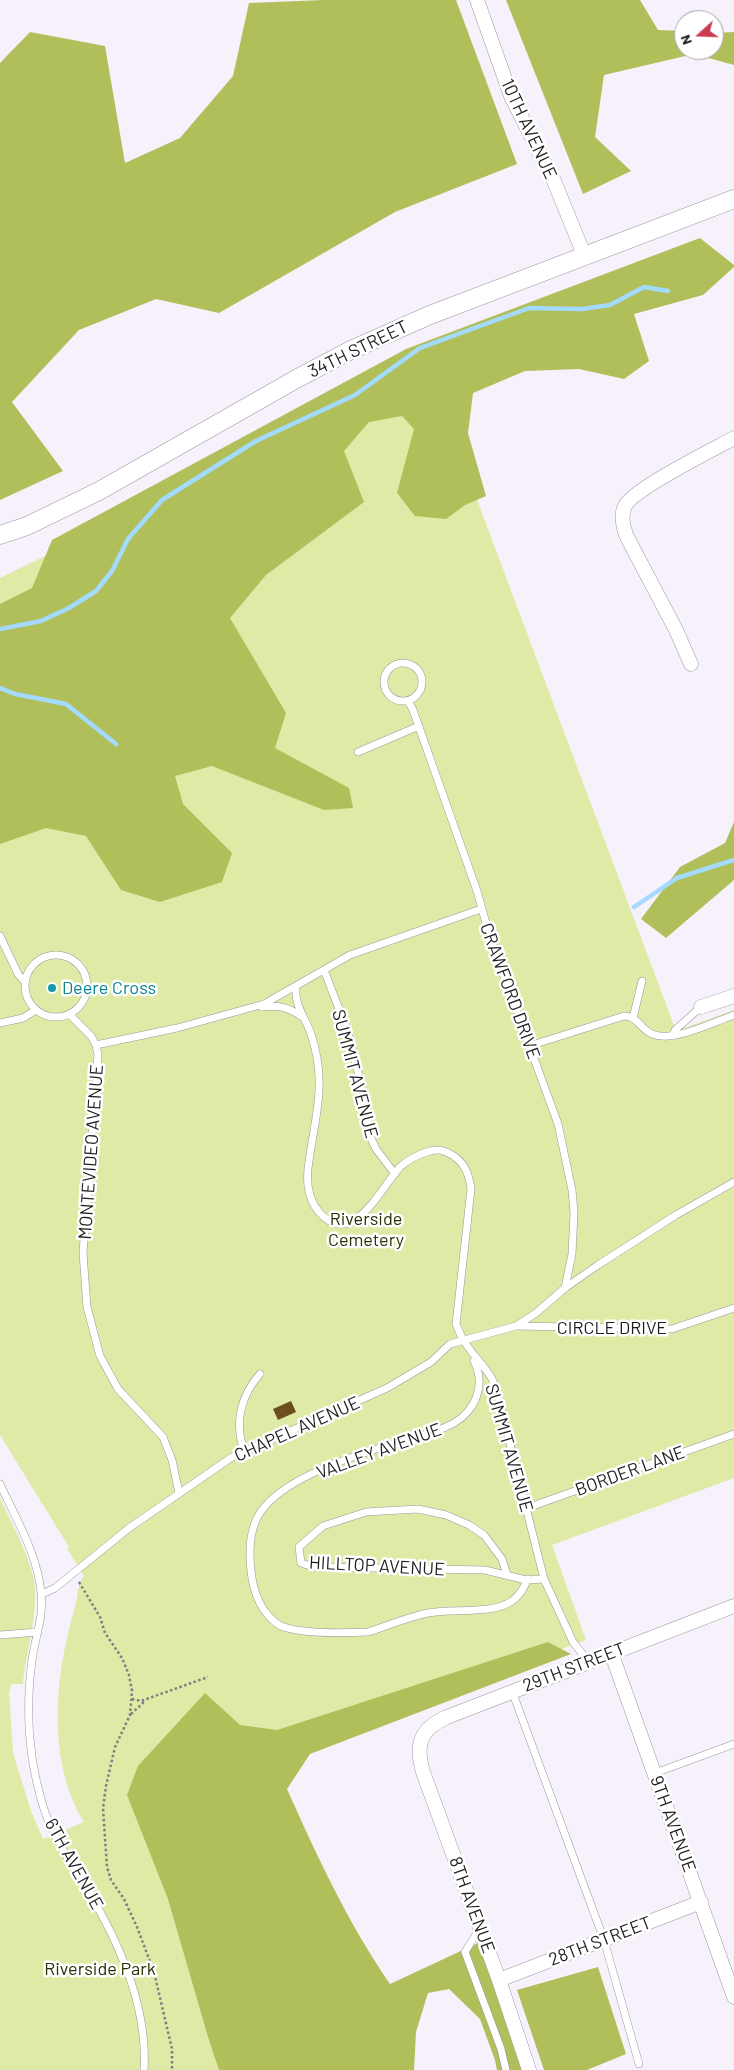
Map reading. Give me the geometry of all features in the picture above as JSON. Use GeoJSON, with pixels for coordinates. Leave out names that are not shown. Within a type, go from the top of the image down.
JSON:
{"type":"FeatureCollection","features":[{"type":"Feature","properties":{"kind":"street","name":"10TH AVENUE"},"geometry":{"type":"LineString","coordinates":[[477,0],[511,96],[554,181],[585,257]]}},
{"type":"Feature","properties":{"kind":"street","name":"34TH STREET"},"geometry":{"type":"LineString","coordinates":[[0,535],[27,526],[99,491],[290,382],[351,350],[430,315],[734,199]]}},
{"type":"Feature","properties":{"kind":"street"},"geometry":{"type":"LineString","coordinates":[[691,664],[676,630],[627,537],[623,526],[624,511],[630,499],[662,477],[734,438]]}},
{"type":"Feature","properties":{"kind":"street"},"geometry":{"type":"LineString","coordinates":[[701,1007],[734,996]]}},
{"type":"Feature","properties":{"kind":"street","name":"29TH STREET"},"geometry":{"type":"LineString","coordinates":[[421,1740],[433,1723],[611,1652],[734,1606]]}},
{"type":"Feature","properties":{"kind":"street","name":"9TH AVENUE"},"geometry":{"type":"LineString","coordinates":[[611,1652],[702,1902],[734,1996]]}},
{"type":"Feature","properties":{"kind":"street","name":"8TH AVENUE"},"geometry":{"type":"LineString","coordinates":[[421,1740],[418,1757],[499,1980],[529,2070]]}},
{"type":"Feature","properties":{"kind":"street","name":"28TH STREET"},"geometry":{"type":"LineString","coordinates":[[499,1980],[702,1902]]}},
{"type":"Feature","properties":{"kind":"lane"},"geometry":{"type":"LineString","coordinates":[[409,664],[417,668],[421,675],[422,685],[420,693],[408,701],[397,701],[388,695],[384,688],[385,674],[394,665],[409,664]]}},
{"type":"Feature","properties":{"kind":"lane","name":"CRAWFORD DRIVE"},"geometry":{"type":"LineString","coordinates":[[408,701],[419,726],[477,891],[491,941],[558,1124],[572,1190],[572,1254],[565,1288]]}},
{"type":"Feature","properties":{"kind":"lane"},"geometry":{"type":"LineString","coordinates":[[358,752],[419,726]]}},
{"type":"Feature","properties":{"kind":"lane","name":"MONTEVIDEO AVENUE"},"geometry":{"type":"LineString","coordinates":[[179,1493],[172,1460],[163,1438],[118,1388],[100,1356],[87,1307],[83,1254],[98,1055],[96,1045],[177,1028],[252,1008],[296,987],[367,948],[481,909]]}},
{"type":"Feature","properties":{"kind":"lane"},"geometry":{"type":"LineString","coordinates":[[0,936],[18,974],[25,982]]}},
{"type":"Feature","properties":{"kind":"lane"},"geometry":{"type":"LineString","coordinates":[[56,955],[67,958],[78,965],[84,975],[85,997],[77,1009],[69,1014],[51,1017],[42,1014],[32,1006],[26,994],[25,982],[32,966],[44,958],[56,955]]}},
{"type":"Feature","properties":{"kind":"lane","name":"SUMMIT AVENUE"},"geometry":{"type":"LineString","coordinates":[[324,970],[348,1032],[359,1076],[370,1136],[376,1149],[395,1174]]}},
{"type":"Feature","properties":{"kind":"lane"},"geometry":{"type":"LineString","coordinates":[[633,1018],[642,981]]}},
{"type":"Feature","properties":{"kind":"lane","name":"SUMMIT AVENUE"},"geometry":{"type":"LineString","coordinates":[[296,987],[296,1000],[317,1058],[319,1089],[307,1172],[310,1196],[314,1207],[329,1220],[340,1224],[349,1223],[360,1217],[371,1206],[395,1174],[415,1156],[437,1150],[445,1150],[461,1161],[466,1168],[471,1189],[456,1324],[461,1339],[468,1350],[491,1378],[498,1396],[527,1508],[532,1538],[544,1579],[573,1642],[588,1661]]}},
{"type":"Feature","properties":{"kind":"lane"},"geometry":{"type":"LineString","coordinates":[[252,1008],[277,1006],[293,1011],[304,1018]]}},
{"type":"Feature","properties":{"kind":"lane"},"geometry":{"type":"LineString","coordinates":[[673,1036],[675,1030],[701,1007]]}},
{"type":"Feature","properties":{"kind":"lane"},"geometry":{"type":"LineString","coordinates":[[0,1023],[23,1018],[36,1010]]}},
{"type":"Feature","properties":{"kind":"lane"},"geometry":{"type":"LineString","coordinates":[[69,1014],[91,1036],[96,1045]]}},
{"type":"Feature","properties":{"kind":"lane"},"geometry":{"type":"LineString","coordinates":[[529,1046],[624,1016],[633,1018],[651,1034],[665,1037],[734,1015]]}},
{"type":"Feature","properties":{"kind":"lane"},"geometry":{"type":"LineString","coordinates":[[565,1288],[676,1215],[734,1182]]}},
{"type":"Feature","properties":{"kind":"lane","name":"CHAPEL AVENUE"},"geometry":{"type":"LineString","coordinates":[[42,1594],[54,1588],[129,1528],[244,1450],[387,1388],[431,1362],[450,1344],[461,1339],[492,1334],[516,1326],[536,1313],[565,1288]]}},
{"type":"Feature","properties":{"kind":"lane","name":"CIRCLE DRIVE"},"geometry":{"type":"LineString","coordinates":[[516,1326],[672,1329],[734,1308]]}},
{"type":"Feature","properties":{"kind":"lane","name":"VALLEY AVENUE"},"geometry":{"type":"LineString","coordinates":[[468,1350],[476,1365],[479,1392],[473,1406],[456,1422],[426,1435],[376,1449],[320,1470],[283,1490],[262,1510],[255,1522],[250,1542],[252,1576],[255,1590],[265,1612],[275,1623],[283,1627],[301,1630],[368,1632],[425,1613],[444,1610],[471,1610],[506,1604],[521,1593],[528,1579]]}},
{"type":"Feature","properties":{"kind":"lane"},"geometry":{"type":"LineString","coordinates":[[244,1450],[240,1441],[241,1403],[250,1384],[260,1374]]}},
{"type":"Feature","properties":{"kind":"lane","name":"BORDER LANE"},"geometry":{"type":"LineString","coordinates":[[527,1508],[734,1434]]}},
{"type":"Feature","properties":{"kind":"lane","name":"6TH AVENUE"},"geometry":{"type":"LineString","coordinates":[[0,1484],[28,1545],[36,1566],[42,1594],[38,1632],[32,1657],[29,1683],[28,1734],[32,1763],[43,1806],[54,1833],[108,1924],[120,1954],[143,2026],[144,2070]]}},
{"type":"Feature","properties":{"kind":"lane","name":"HILLTOP AVENUE"},"geometry":{"type":"LineString","coordinates":[[507,1575],[502,1559],[484,1535],[469,1525],[446,1515],[418,1509],[366,1512],[323,1526],[299,1547],[298,1557],[301,1563],[313,1567],[485,1570],[507,1575],[528,1579],[544,1579]]}},
{"type":"Feature","properties":{"kind":"lane"},"geometry":{"type":"LineString","coordinates":[[0,1635],[38,1632]]}},
{"type":"Feature","properties":{"kind":"lane"},"geometry":{"type":"LineString","coordinates":[[512,1691],[604,1940],[639,2064]]}},
{"type":"Feature","properties":{"kind":"lane"},"geometry":{"type":"LineString","coordinates":[[655,1773],[734,1744]]}},
{"type":"Feature","properties":{"kind":"lane"},"geometry":{"type":"LineString","coordinates":[[480,1928],[465,1952],[501,2048],[506,2070]]}},
{"type":"Feature","properties":{"kind":"path"},"geometry":{"type":"LineString","coordinates":[[73,1573],[100,1618],[105,1633],[122,1658],[129,1675],[132,1699],[130,1716],[115,1748],[103,1808],[107,1867],[111,1880],[124,1900],[137,1927],[154,1972],[172,2049],[172,2070]]}},
{"type":"Feature","properties":{"kind":"path"},"geometry":{"type":"LineString","coordinates":[[132,1699],[141,1701],[208,1677]]}},
{"type":"Feature","properties":{"kind":"path"},"geometry":{"type":"LineString","coordinates":[[130,1716],[143,1703],[141,1701]]}},
{"type":"Feature","properties":{"kind":"green space"},"geometry":{"type":"Polygon","coordinates":[[[324,0],[456,0],[517,164],[395,212],[219,313],[156,299],[79,330],[12,402],[63,471],[0,500],[0,63],[30,32],[105,46],[125,163],[180,138],[233,76],[249,3],[324,0]]]}},
{"type":"Feature","properties":{"kind":"green space"},"geometry":{"type":"Polygon","coordinates":[[[506,0],[640,0],[658,30],[674,31],[674,59],[604,75],[595,137],[631,171],[583,194],[506,0]]]}},
{"type":"Feature","properties":{"kind":"green space"},"geometry":{"type":"Polygon","coordinates":[[[724,32],[734,32],[734,65],[716,60],[724,60],[724,32]]]}},
{"type":"Feature","properties":{"kind":"green space"},"geometry":{"type":"Polygon","coordinates":[[[700,238],[734,265],[734,267],[703,295],[634,314],[649,361],[624,379],[579,369],[525,371],[473,393],[468,433],[486,496],[465,505],[446,519],[415,516],[397,493],[414,429],[402,416],[369,422],[344,451],[364,502],[266,575],[230,618],[286,713],[275,748],[349,788],[353,808],[324,810],[212,766],[175,776],[183,804],[232,853],[222,882],[160,902],[121,890],[86,836],[46,828],[0,844],[0,604],[32,588],[52,540],[406,349],[700,238]]]}},
{"type":"Feature","properties":{"kind":"green space","name":"Riverside Cemetery"},"geometry":{"type":"Polygon","coordinates":[[[422,353],[676,1031],[734,1010],[734,1478],[552,1545],[586,1640],[146,1800],[240,2070],[0,2070],[0,1498],[24,1550],[34,1580],[34,1619],[23,1684],[12,1684],[9,1692],[13,1753],[31,1811],[43,1839],[84,1822],[72,1798],[64,1772],[59,1744],[58,1716],[59,1688],[68,1633],[81,1579],[84,1576],[67,1548],[69,1547],[0,1435],[0,578],[123,518],[422,353]]]}},
{"type":"Feature","properties":{"kind":"green space"},"geometry":{"type":"Polygon","coordinates":[[[734,822],[734,880],[666,938],[641,919],[680,867],[725,843],[734,822]]]}},
{"type":"Feature","properties":{"kind":"green space"},"geometry":{"type":"Polygon","coordinates":[[[548,1642],[571,1654],[310,1754],[287,1789],[347,1913],[390,1984],[478,1943],[524,2070],[497,2070],[480,2019],[449,1989],[428,1993],[416,2032],[414,2070],[219,2070],[168,1899],[127,1795],[138,1766],[205,1693],[240,1725],[277,1730],[548,1642]]]}},
{"type":"Feature","properties":{"kind":"green space"},"geometry":{"type":"Polygon","coordinates":[[[598,1967],[626,2054],[587,2070],[544,2070],[517,1990],[598,1967]]]}},
{"type":"Feature","properties":{"kind":"building"},"geometry":{"type":"Polygon","coordinates":[[[291,1401],[296,1412],[278,1420],[273,1409],[291,1401]]]}},
{"type":"Feature","properties":{"kind":"waterway"},"geometry":{"type":"LineString","coordinates":[[0,629],[41,621],[69,608],[96,591],[112,571],[128,539],[162,500],[256,441],[355,395],[420,348],[529,308],[582,309],[610,305],[644,287],[668,291]]}},
{"type":"Feature","properties":{"kind":"waterway"},"geometry":{"type":"LineString","coordinates":[[0,688],[15,694],[66,704],[116,744]]}},
{"type":"Feature","properties":{"kind":"waterway"},"geometry":{"type":"LineString","coordinates":[[634,907],[677,878],[734,860]]}},
{"type":"Feature","properties":{"kind":"place","name":"Deere Cross"},"geometry":{"type":"Point","coordinates":[52,988]}},
{"type":"Feature","properties":{"kind":"park label","name":"Riverside Park"},"geometry":{"type":"Point","coordinates":[100,1969]}}]}
